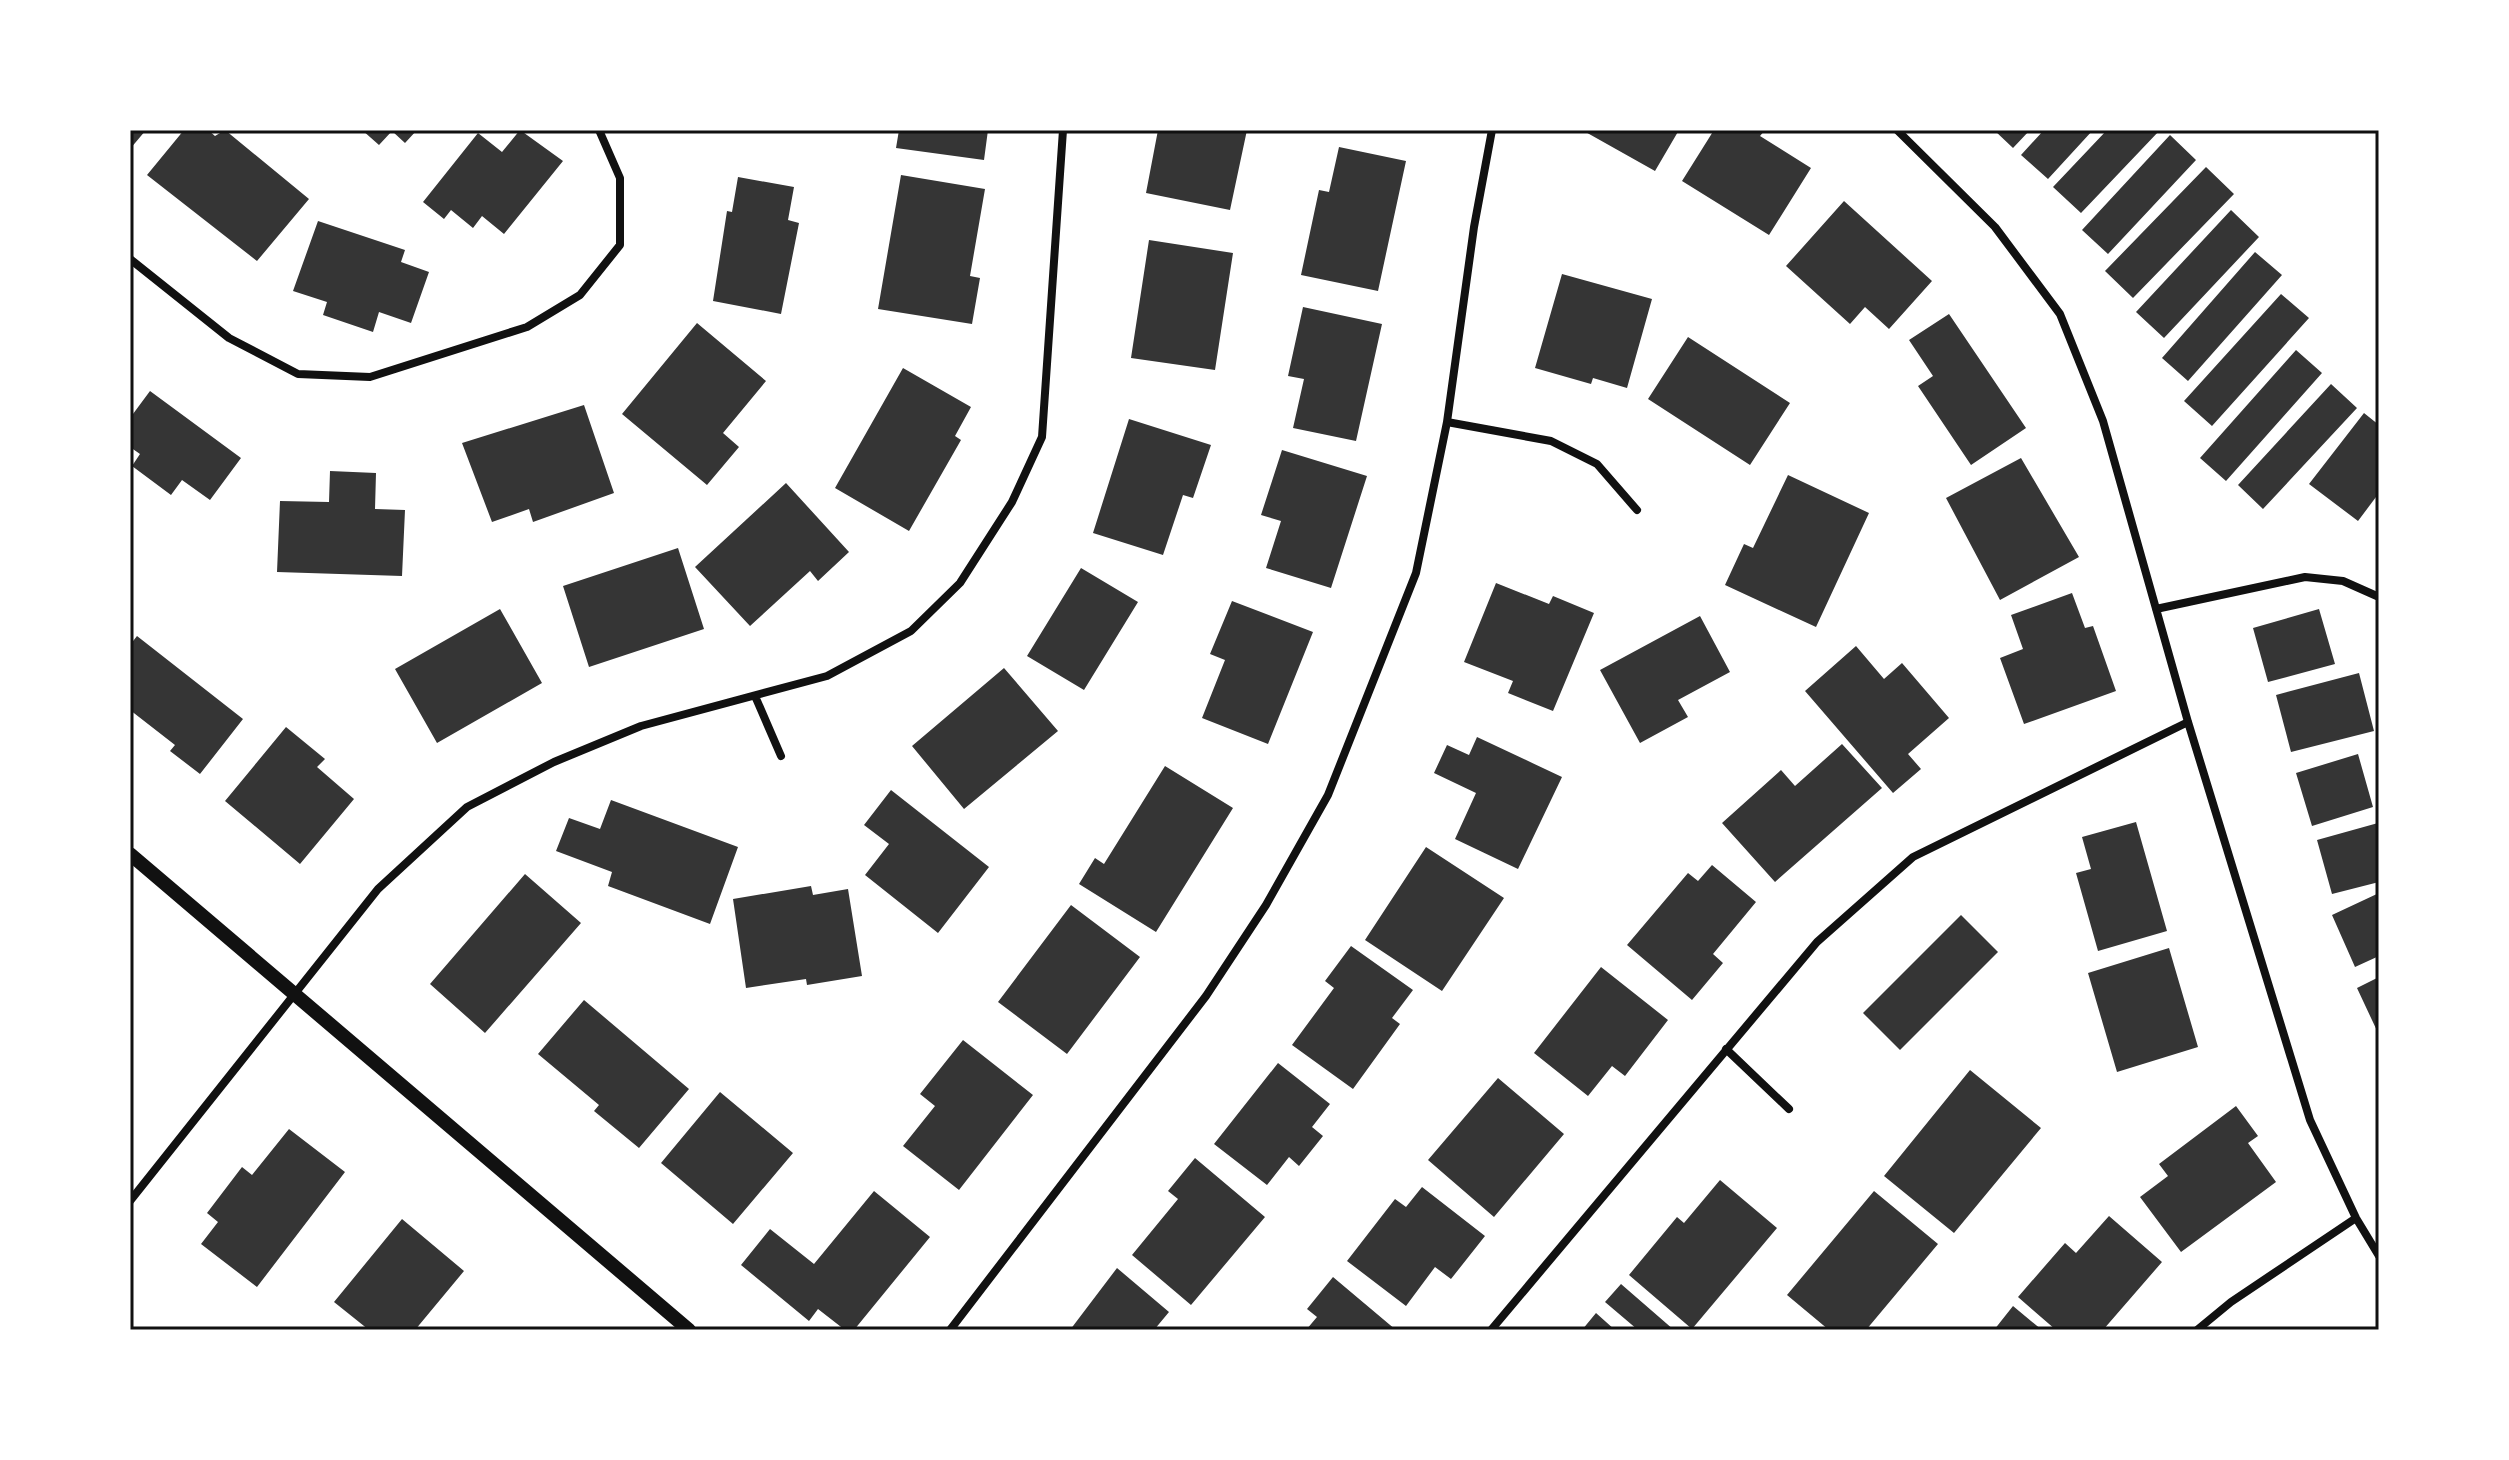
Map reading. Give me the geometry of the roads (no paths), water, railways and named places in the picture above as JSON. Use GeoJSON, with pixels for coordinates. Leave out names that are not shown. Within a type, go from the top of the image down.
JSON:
{"type":"FeatureCollection","features":[{"type":"Feature","properties":{"kind":"street"},"geometry":{"type":"LineString","coordinates":[[130,259],[229,338],[298,374],[370,377],[527,327],[580,295],[620,245],[620,178],[599,130]]}},
{"type":"Feature","properties":{"kind":"street"},"geometry":{"type":"LineString","coordinates":[[130,1201],[378,889],[467,807],[554,762],[641,726],[827,676],[911,631],[960,583],[1012,502],[1042,437],[1063,130]]}},
{"type":"Feature","properties":{"kind":"street"},"geometry":{"type":"LineString","coordinates":[[950,1330],[1206,996],[1266,905],[1328,795],[1416,573],[1447,422],[1474,227],[1492,130]]}},
{"type":"Feature","properties":{"kind":"street"},"geometry":{"type":"LineString","coordinates":[[1897,130],[1995,227],[2060,314],[2103,421],[2188,722],[2310,1120],[2356,1218],[2379,1256]]}},
{"type":"Feature","properties":{"kind":"street"},"geometry":{"type":"LineString","coordinates":[[1447,422],[1551,441],[1597,464],[1637,510]]}},
{"type":"Feature","properties":{"kind":"street"},"geometry":{"type":"LineString","coordinates":[[2156,609],[2305,577],[2343,581],[2379,597]]}},
{"type":"Feature","properties":{"kind":"street"},"geometry":{"type":"LineString","coordinates":[[755,696],[781,756]]}},
{"type":"Feature","properties":{"kind":"street"},"geometry":{"type":"LineString","coordinates":[[1491,1330],[1817,942],[1913,857],[2188,722]]}},
{"type":"Feature","properties":{"kind":"street"},"geometry":{"type":"LineString","coordinates":[[130,854],[689,1330]]}},
{"type":"Feature","properties":{"kind":"street"},"geometry":{"type":"LineString","coordinates":[[1726,1049],[1789,1109]]}},
{"type":"Feature","properties":{"kind":"street"},"geometry":{"type":"LineString","coordinates":[[2197,1330],[2231,1302],[2356,1218]]}}]}
